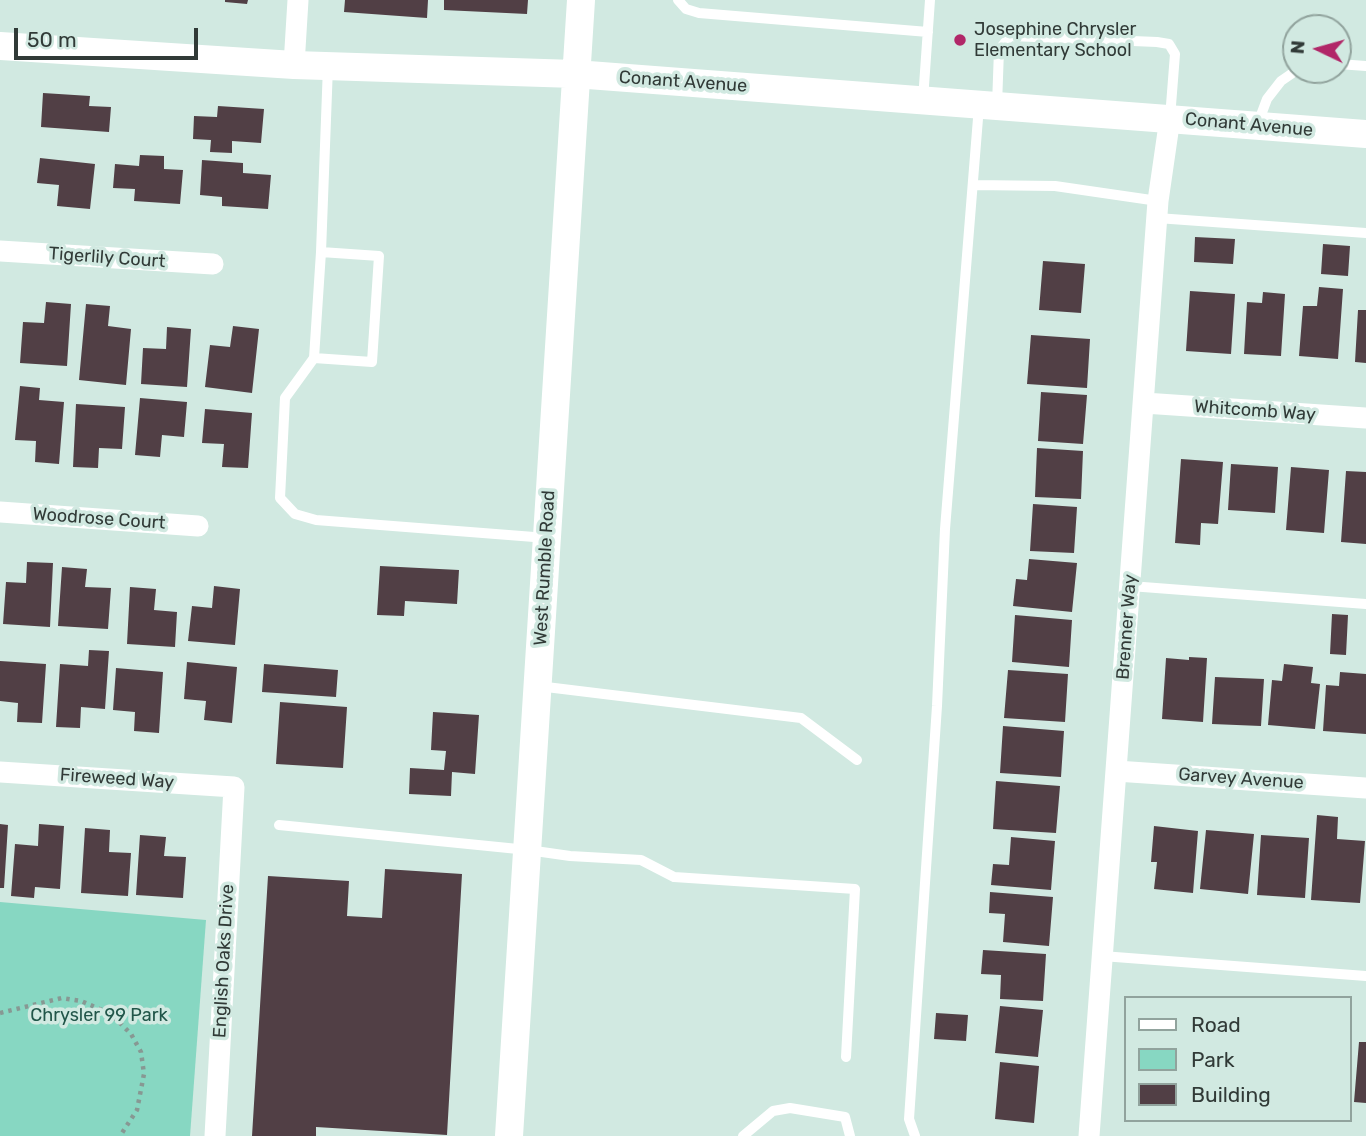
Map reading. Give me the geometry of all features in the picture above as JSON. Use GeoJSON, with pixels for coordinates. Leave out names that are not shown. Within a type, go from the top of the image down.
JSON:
{"type":"FeatureCollection","features":[{"type":"Feature","properties":{"kind":"street"},"geometry":{"type":"LineString","coordinates":[[294,65],[298,0]]}},
{"type":"Feature","properties":{"kind":"street","name":"West Rumble Road"},"geometry":{"type":"LineString","coordinates":[[509,1136],[581,0]]}},
{"type":"Feature","properties":{"kind":"street","name":"Conant Avenue"},"geometry":{"type":"LineString","coordinates":[[0,46],[294,65],[575,74],[1366,134]]}},
{"type":"Feature","properties":{"kind":"street","name":"Brenner Way"},"geometry":{"type":"LineString","coordinates":[[1089,1136],[1158,210],[1170,118]]}},
{"type":"Feature","properties":{"kind":"street","name":"Tigerlily Court"},"geometry":{"type":"LineString","coordinates":[[0,251],[213,264]]}},
{"type":"Feature","properties":{"kind":"street","name":"Whitcomb Way"},"geometry":{"type":"LineString","coordinates":[[1144,403],[1366,418]]}},
{"type":"Feature","properties":{"kind":"street","name":"Woodrose Court"},"geometry":{"type":"LineString","coordinates":[[0,513],[198,526]]}},
{"type":"Feature","properties":{"kind":"street","name":"Garvey Avenue"},"geometry":{"type":"LineString","coordinates":[[1116,771],[1366,788]]}},
{"type":"Feature","properties":{"kind":"street","name":"Fireweed Way"},"geometry":{"type":"LineString","coordinates":[[0,772],[234,787]]}},
{"type":"Feature","properties":{"kind":"street","name":"English Oaks Drive"},"geometry":{"type":"LineString","coordinates":[[215,1136],[234,787]]}},
{"type":"Feature","properties":{"kind":"lane"},"geometry":{"type":"LineString","coordinates":[[678,0],[687,9],[699,13],[928,32]]}},
{"type":"Feature","properties":{"kind":"lane"},"geometry":{"type":"LineString","coordinates":[[923,100],[930,0]]}},
{"type":"Feature","properties":{"kind":"lane"},"geometry":{"type":"LineString","coordinates":[[915,1136],[909,1119],[937,706],[945,529],[973,185],[999,50],[1010,36],[1169,44],[1175,54],[1170,118]]}},
{"type":"Feature","properties":{"kind":"lane"},"geometry":{"type":"LineString","coordinates":[[328,66],[314,358],[285,398],[280,498],[295,514],[316,520],[547,538]]}},
{"type":"Feature","properties":{"kind":"lane"},"geometry":{"type":"LineString","coordinates":[[1257,125],[1267,99],[1282,80]]}},
{"type":"Feature","properties":{"kind":"lane"},"geometry":{"type":"LineString","coordinates":[[973,185],[1055,187],[1158,210],[1366,233]]}},
{"type":"Feature","properties":{"kind":"lane"},"geometry":{"type":"LineString","coordinates":[[314,358],[372,362],[379,256],[321,252]]}},
{"type":"Feature","properties":{"kind":"lane"},"geometry":{"type":"LineString","coordinates":[[1130,586],[1366,604]]}},
{"type":"Feature","properties":{"kind":"lane"},"geometry":{"type":"LineString","coordinates":[[538,686],[801,718],[857,760]]}},
{"type":"Feature","properties":{"kind":"lane"},"geometry":{"type":"LineString","coordinates":[[279,825],[570,856],[641,860],[674,877],[855,889],[846,1057]]}},
{"type":"Feature","properties":{"kind":"lane"},"geometry":{"type":"LineString","coordinates":[[1102,956],[1366,976]]}},
{"type":"Feature","properties":{"kind":"lane"},"geometry":{"type":"LineString","coordinates":[[743,1136],[773,1111],[790,1108],[845,1117],[850,1136]]}},
{"type":"Feature","properties":{"kind":"path"},"geometry":{"type":"LineString","coordinates":[[0,1013],[62,998],[80,1001],[102,1010],[131,1034],[141,1052],[144,1074],[137,1110],[120,1136]]}},
{"type":"Feature","properties":{"kind":"green space","name":"Chrysler 99 Park"},"geometry":{"type":"Polygon","coordinates":[[[0,902],[206,920],[190,1136],[0,1136],[0,902]]]}},
{"type":"Feature","properties":{"kind":"building"},"geometry":{"type":"Polygon","coordinates":[[[225,0],[248,0],[247,4],[225,0]]]}},
{"type":"Feature","properties":{"kind":"building"},"geometry":{"type":"Polygon","coordinates":[[[345,0],[428,0],[427,18],[344,12],[345,0]]]}},
{"type":"Feature","properties":{"kind":"building"},"geometry":{"type":"Polygon","coordinates":[[[444,0],[528,0],[527,14],[444,10],[444,0]]]}},
{"type":"Feature","properties":{"kind":"building"},"geometry":{"type":"Polygon","coordinates":[[[43,93],[90,96],[89,106],[111,107],[109,132],[41,127],[43,93]]]}},
{"type":"Feature","properties":{"kind":"building"},"geometry":{"type":"Polygon","coordinates":[[[218,106],[264,109],[261,143],[232,141],[232,153],[210,152],[211,140],[193,139],[194,116],[217,117],[218,106]]]}},
{"type":"Feature","properties":{"kind":"building"},"geometry":{"type":"Polygon","coordinates":[[[140,155],[164,156],[164,169],[183,170],[180,204],[134,201],[135,189],[113,188],[115,164],[139,166],[140,155]]]}},
{"type":"Feature","properties":{"kind":"building"},"geometry":{"type":"Polygon","coordinates":[[[40,158],[95,164],[90,209],[57,206],[59,185],[37,183],[40,158]]]}},
{"type":"Feature","properties":{"kind":"building"},"geometry":{"type":"Polygon","coordinates":[[[202,160],[243,163],[243,173],[271,175],[268,209],[222,206],[222,197],[200,195],[202,160]]]}},
{"type":"Feature","properties":{"kind":"building"},"geometry":{"type":"Polygon","coordinates":[[[1195,237],[1235,239],[1233,264],[1194,262],[1195,237]]]}},
{"type":"Feature","properties":{"kind":"building"},"geometry":{"type":"Polygon","coordinates":[[[1323,244],[1350,246],[1348,276],[1321,274],[1323,244]]]}},
{"type":"Feature","properties":{"kind":"building"},"geometry":{"type":"Polygon","coordinates":[[[1043,261],[1085,264],[1081,313],[1039,310],[1043,261]]]}},
{"type":"Feature","properties":{"kind":"building"},"geometry":{"type":"Polygon","coordinates":[[[1319,287],[1343,289],[1338,359],[1299,356],[1303,306],[1317,306],[1319,287]]]}},
{"type":"Feature","properties":{"kind":"building"},"geometry":{"type":"Polygon","coordinates":[[[1190,291],[1235,294],[1231,354],[1186,351],[1190,291]]]}},
{"type":"Feature","properties":{"kind":"building"},"geometry":{"type":"Polygon","coordinates":[[[1263,292],[1285,294],[1281,356],[1244,354],[1247,302],[1262,303],[1263,292]]]}},
{"type":"Feature","properties":{"kind":"building"},"geometry":{"type":"Polygon","coordinates":[[[46,302],[71,304],[67,366],[20,363],[23,322],[44,323],[46,302]]]}},
{"type":"Feature","properties":{"kind":"building"},"geometry":{"type":"Polygon","coordinates":[[[86,304],[110,306],[108,326],[131,329],[126,385],[79,380],[86,304]]]}},
{"type":"Feature","properties":{"kind":"building"},"geometry":{"type":"Polygon","coordinates":[[[1358,310],[1366,310],[1366,363],[1355,362],[1358,310]]]}},
{"type":"Feature","properties":{"kind":"building"},"geometry":{"type":"Polygon","coordinates":[[[233,326],[259,329],[252,393],[205,387],[210,345],[230,347],[233,326]]]}},
{"type":"Feature","properties":{"kind":"building"},"geometry":{"type":"Polygon","coordinates":[[[167,327],[191,329],[187,387],[141,384],[143,348],[166,349],[167,327]]]}},
{"type":"Feature","properties":{"kind":"building"},"geometry":{"type":"Polygon","coordinates":[[[1031,335],[1090,339],[1087,388],[1027,384],[1031,335]]]}},
{"type":"Feature","properties":{"kind":"building"},"geometry":{"type":"Polygon","coordinates":[[[20,386],[40,388],[39,400],[64,402],[59,464],[35,462],[36,441],[15,440],[20,386]]]}},
{"type":"Feature","properties":{"kind":"building"},"geometry":{"type":"Polygon","coordinates":[[[1041,392],[1087,395],[1083,444],[1038,441],[1041,392]]]}},
{"type":"Feature","properties":{"kind":"building"},"geometry":{"type":"Polygon","coordinates":[[[140,398],[187,402],[184,437],[162,435],[160,457],[135,455],[140,398]]]}},
{"type":"Feature","properties":{"kind":"building"},"geometry":{"type":"Polygon","coordinates":[[[76,404],[125,407],[122,449],[99,448],[98,468],[73,467],[76,404]]]}},
{"type":"Feature","properties":{"kind":"building"},"geometry":{"type":"Polygon","coordinates":[[[205,409],[252,413],[248,468],[222,467],[224,444],[202,443],[205,409]]]}},
{"type":"Feature","properties":{"kind":"building"},"geometry":{"type":"Polygon","coordinates":[[[1037,448],[1083,451],[1081,499],[1035,497],[1037,448]]]}},
{"type":"Feature","properties":{"kind":"building"},"geometry":{"type":"Polygon","coordinates":[[[1181,459],[1223,462],[1218,524],[1201,523],[1200,545],[1175,543],[1181,459]]]}},
{"type":"Feature","properties":{"kind":"building"},"geometry":{"type":"Polygon","coordinates":[[[1231,464],[1278,467],[1275,513],[1228,510],[1231,464]]]}},
{"type":"Feature","properties":{"kind":"building"},"geometry":{"type":"Polygon","coordinates":[[[1291,467],[1329,470],[1324,533],[1286,530],[1291,467]]]}},
{"type":"Feature","properties":{"kind":"building"},"geometry":{"type":"Polygon","coordinates":[[[1346,471],[1366,472],[1366,544],[1341,542],[1346,471]]]}},
{"type":"Feature","properties":{"kind":"building"},"geometry":{"type":"Polygon","coordinates":[[[1033,504],[1077,507],[1074,553],[1030,551],[1033,504]]]}},
{"type":"Feature","properties":{"kind":"building"},"geometry":{"type":"Polygon","coordinates":[[[1029,559],[1077,563],[1072,612],[1013,606],[1016,579],[1027,580],[1029,559]]]}},
{"type":"Feature","properties":{"kind":"building"},"geometry":{"type":"Polygon","coordinates":[[[27,562],[53,563],[50,627],[3,624],[6,582],[26,583],[27,562]]]}},
{"type":"Feature","properties":{"kind":"building"},"geometry":{"type":"Polygon","coordinates":[[[380,566],[459,570],[457,604],[405,601],[404,616],[377,615],[380,566]]]}},
{"type":"Feature","properties":{"kind":"building"},"geometry":{"type":"Polygon","coordinates":[[[62,567],[87,569],[85,587],[111,588],[108,629],[58,626],[62,567]]]}},
{"type":"Feature","properties":{"kind":"building"},"geometry":{"type":"Polygon","coordinates":[[[214,586],[240,589],[235,645],[188,641],[192,606],[212,608],[214,586]]]}},
{"type":"Feature","properties":{"kind":"building"},"geometry":{"type":"Polygon","coordinates":[[[130,587],[156,589],[154,610],[177,612],[175,647],[127,644],[130,587]]]}},
{"type":"Feature","properties":{"kind":"building"},"geometry":{"type":"Polygon","coordinates":[[[1332,614],[1348,615],[1346,655],[1330,654],[1332,614]]]}},
{"type":"Feature","properties":{"kind":"building"},"geometry":{"type":"Polygon","coordinates":[[[1015,615],[1072,620],[1069,667],[1012,662],[1015,615]]]}},
{"type":"Feature","properties":{"kind":"building"},"geometry":{"type":"Polygon","coordinates":[[[89,650],[109,651],[105,709],[81,707],[80,728],[56,727],[60,664],[88,666],[89,650]]]}},
{"type":"Feature","properties":{"kind":"building"},"geometry":{"type":"Polygon","coordinates":[[[1189,657],[1207,658],[1203,722],[1162,719],[1166,658],[1189,660],[1189,657]]]}},
{"type":"Feature","properties":{"kind":"building"},"geometry":{"type":"Polygon","coordinates":[[[0,661],[46,664],[42,723],[17,722],[18,703],[0,701],[0,661]]]}},
{"type":"Feature","properties":{"kind":"building"},"geometry":{"type":"Polygon","coordinates":[[[187,662],[237,667],[232,723],[204,720],[206,701],[184,699],[187,662]]]}},
{"type":"Feature","properties":{"kind":"building"},"geometry":{"type":"Polygon","coordinates":[[[264,664],[338,670],[336,697],[262,692],[264,664]]]}},
{"type":"Feature","properties":{"kind":"building"},"geometry":{"type":"Polygon","coordinates":[[[1284,664],[1313,667],[1311,683],[1320,684],[1315,729],[1268,725],[1272,680],[1282,681],[1284,664]]]}},
{"type":"Feature","properties":{"kind":"building"},"geometry":{"type":"Polygon","coordinates":[[[116,668],[163,672],[159,733],[134,731],[135,712],[113,710],[116,668]]]}},
{"type":"Feature","properties":{"kind":"building"},"geometry":{"type":"Polygon","coordinates":[[[1008,670],[1068,674],[1065,722],[1004,718],[1008,670]]]}},
{"type":"Feature","properties":{"kind":"building"},"geometry":{"type":"Polygon","coordinates":[[[1340,672],[1366,674],[1366,734],[1323,731],[1326,685],[1339,686],[1340,672]]]}},
{"type":"Feature","properties":{"kind":"building"},"geometry":{"type":"Polygon","coordinates":[[[1215,677],[1264,679],[1261,726],[1212,724],[1215,677]]]}},
{"type":"Feature","properties":{"kind":"building"},"geometry":{"type":"Polygon","coordinates":[[[280,702],[347,707],[343,768],[276,764],[280,702]]]}},
{"type":"Feature","properties":{"kind":"building"},"geometry":{"type":"Polygon","coordinates":[[[433,712],[479,715],[475,774],[452,772],[451,796],[409,794],[410,768],[444,770],[446,751],[431,750],[433,712]]]}},
{"type":"Feature","properties":{"kind":"building"},"geometry":{"type":"Polygon","coordinates":[[[1003,726],[1064,731],[1061,777],[1000,773],[1003,726]]]}},
{"type":"Feature","properties":{"kind":"building"},"geometry":{"type":"Polygon","coordinates":[[[996,781],[1060,786],[1056,833],[993,829],[996,781]]]}},
{"type":"Feature","properties":{"kind":"building"},"geometry":{"type":"Polygon","coordinates":[[[1317,815],[1338,817],[1337,839],[1365,841],[1360,903],[1311,900],[1317,815]]]}},
{"type":"Feature","properties":{"kind":"building"},"geometry":{"type":"Polygon","coordinates":[[[0,824],[8,825],[4,888],[0,888],[0,824]]]}},
{"type":"Feature","properties":{"kind":"building"},"geometry":{"type":"Polygon","coordinates":[[[39,824],[64,826],[60,889],[35,887],[34,898],[11,896],[15,844],[38,846],[39,824]]]}},
{"type":"Feature","properties":{"kind":"building"},"geometry":{"type":"Polygon","coordinates":[[[1154,826],[1198,831],[1193,893],[1154,889],[1157,862],[1151,862],[1154,826]]]}},
{"type":"Feature","properties":{"kind":"building"},"geometry":{"type":"Polygon","coordinates":[[[85,828],[110,830],[109,852],[131,853],[128,896],[81,893],[85,828]]]}},
{"type":"Feature","properties":{"kind":"building"},"geometry":{"type":"Polygon","coordinates":[[[1206,830],[1254,834],[1248,894],[1200,889],[1206,830]]]}},
{"type":"Feature","properties":{"kind":"building"},"geometry":{"type":"Polygon","coordinates":[[[140,835],[166,837],[164,856],[186,857],[183,898],[136,895],[140,835]]]}},
{"type":"Feature","properties":{"kind":"building"},"geometry":{"type":"Polygon","coordinates":[[[1261,835],[1309,838],[1305,898],[1257,895],[1261,835]]]}},
{"type":"Feature","properties":{"kind":"building"},"geometry":{"type":"Polygon","coordinates":[[[1011,837],[1055,841],[1051,890],[991,885],[993,864],[1009,865],[1011,837]]]}},
{"type":"Feature","properties":{"kind":"building"},"geometry":{"type":"Polygon","coordinates":[[[385,869],[462,874],[447,1135],[316,1127],[316,1136],[252,1136],[268,876],[349,881],[347,916],[382,918],[385,869]]]}},
{"type":"Feature","properties":{"kind":"building"},"geometry":{"type":"Polygon","coordinates":[[[990,892],[1053,897],[1049,946],[1003,942],[1005,914],[989,913],[990,892]]]}},
{"type":"Feature","properties":{"kind":"building"},"geometry":{"type":"Polygon","coordinates":[[[983,950],[1046,954],[1043,1001],[1000,999],[1001,975],[981,974],[983,950]]]}},
{"type":"Feature","properties":{"kind":"building"},"geometry":{"type":"Polygon","coordinates":[[[1000,1006],[1043,1010],[1038,1057],[995,1053],[1000,1006]]]}},
{"type":"Feature","properties":{"kind":"building"},"geometry":{"type":"Polygon","coordinates":[[[936,1013],[968,1015],[966,1041],[934,1039],[936,1013]]]}},
{"type":"Feature","properties":{"kind":"building"},"geometry":{"type":"Polygon","coordinates":[[[1359,1042],[1366,1042],[1366,1103],[1354,1102],[1359,1042]]]}},
{"type":"Feature","properties":{"kind":"building"},"geometry":{"type":"Polygon","coordinates":[[[1000,1062],[1039,1066],[1034,1123],[995,1119],[1000,1062]]]}},
{"type":"Feature","properties":{"kind":"place","name":"Josephine Chrysler Elementary School"},"geometry":{"type":"Point","coordinates":[960,40]}}]}
